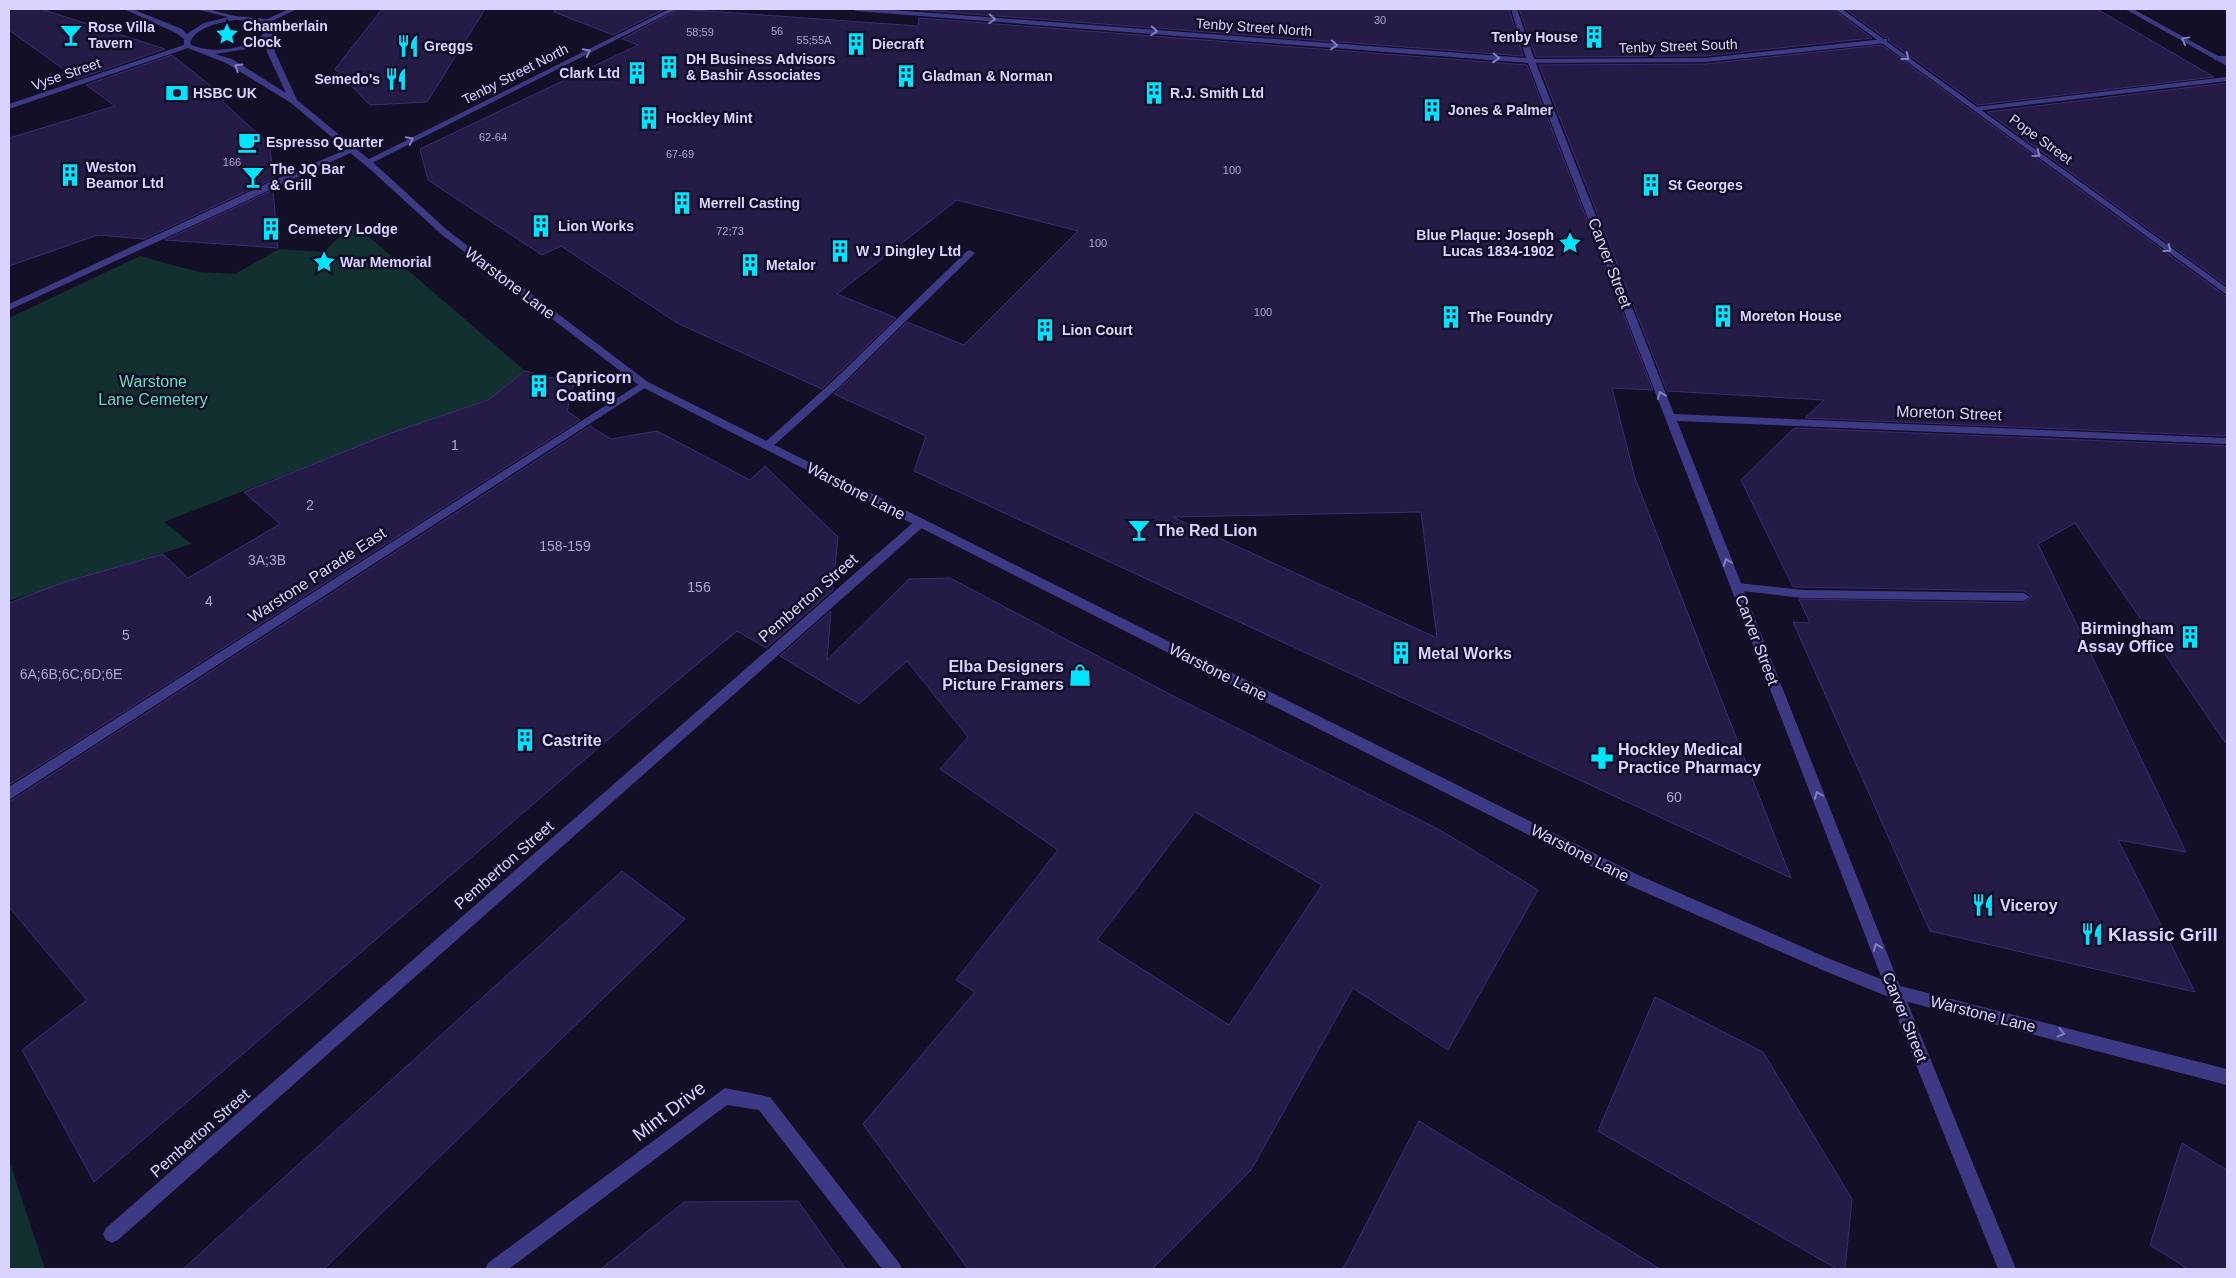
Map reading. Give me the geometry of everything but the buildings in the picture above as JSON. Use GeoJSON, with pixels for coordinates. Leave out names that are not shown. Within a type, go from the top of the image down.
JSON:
{"type":"FeatureCollection","features":[{"type":"Feature","properties":{"kind":"street"},"geometry":{"type":"LineString","coordinates":[[127,9],[179,31],[188,42]]}},
{"type":"Feature","properties":{"kind":"street"},"geometry":{"type":"LineString","coordinates":[[198,9],[222,15],[267,21],[294,9]]}},
{"type":"Feature","properties":{"kind":"street","name":"Tenby Street North"},"geometry":{"type":"LineString","coordinates":[[367,162],[674,9]]}},
{"type":"Feature","properties":{"kind":"street","name":"Tenby Street North"},"geometry":{"type":"LineString","coordinates":[[856,9],[1022,18],[1531,61]]}},
{"type":"Feature","properties":{"kind":"street","name":"Carver Street"},"geometry":{"type":"LineString","coordinates":[[1514,9],[1531,61],[1894,992],[2007,1269]]}},
{"type":"Feature","properties":{"kind":"street","name":"Pope Street"},"geometry":{"type":"LineString","coordinates":[[1838,9],[2227,292]]}},
{"type":"Feature","properties":{"kind":"street"},"geometry":{"type":"LineString","coordinates":[[2128,9],[2227,64]]}},
{"type":"Feature","properties":{"kind":"street","name":"Vyse Street"},"geometry":{"type":"LineString","coordinates":[[9,107],[188,42],[196,31],[209,24],[244,18]]}},
{"type":"Feature","properties":{"kind":"street","name":"Warstone Lane"},"geometry":{"type":"LineString","coordinates":[[267,21],[272,26],[268,34],[271,52],[294,102]]}},
{"type":"Feature","properties":{"kind":"street"},"geometry":{"type":"LineString","coordinates":[[200,51],[243,47],[268,34]]}},
{"type":"Feature","properties":{"kind":"street","name":"Tenby Street South"},"geometry":{"type":"LineString","coordinates":[[1531,61],[1705,60],[1884,41]]}},
{"type":"Feature","properties":{"kind":"street","name":"Warstone Lane"},"geometry":{"type":"LineString","coordinates":[[188,42],[200,51],[229,61],[294,102],[367,162],[444,232],[644,384],[1631,879],[1825,964],[1894,992],[2227,1077]]}},
{"type":"Feature","properties":{"kind":"street"},"geometry":{"type":"LineString","coordinates":[[2217,58],[2227,58]]}},
{"type":"Feature","properties":{"kind":"street"},"geometry":{"type":"LineString","coordinates":[[1976,109],[2227,79]]}},
{"type":"Feature","properties":{"kind":"street"},"geometry":{"type":"LineString","coordinates":[[9,307],[275,183],[353,150]]}},
{"type":"Feature","properties":{"kind":"street"},"geometry":{"type":"LineString","coordinates":[[767,446],[836,384],[970,253]]}},
{"type":"Feature","properties":{"kind":"street","name":"Warstone Parade East"},"geometry":{"type":"LineString","coordinates":[[9,794],[644,384]]}},
{"type":"Feature","properties":{"kind":"street","name":"Moreton Street"},"geometry":{"type":"LineString","coordinates":[[1670,417],[2227,441]]}},
{"type":"Feature","properties":{"kind":"street","name":"Pemberton Street"},"geometry":{"type":"LineString","coordinates":[[112,1234],[920,523]]}},
{"type":"Feature","properties":{"kind":"street"},"geometry":{"type":"LineString","coordinates":[[1736,587],[1803,594],[2024,597]]}},
{"type":"Feature","properties":{"kind":"street","name":"Mint Drive"},"geometry":{"type":"LineString","coordinates":[[494,1269],[724,1096],[764,1103],[886,1267]]}},
{"type":"Feature","properties":{"kind":"green space","name":"Warstone Lane Cemetery"},"geometry":{"type":"Polygon","coordinates":[[[353,223],[525,371],[489,399],[392,433],[164,522],[192,544],[9,601],[9,318],[140,256],[199,272],[235,274],[279,249],[324,252],[353,223]]]}},
{"type":"Feature","properties":{"kind":"green space"},"geometry":{"type":"Polygon","coordinates":[[[9,1160],[45,1269],[9,1269],[9,1160]]]}},
{"type":"Feature","properties":{"kind":"place","name":"Chamberlain Clock"},"geometry":{"type":"Point","coordinates":[227,34]}},
{"type":"Feature","properties":{"kind":"place","name":"Rose Villa Tavern"},"geometry":{"type":"Point","coordinates":[71,35]}},
{"type":"Feature","properties":{"kind":"place","name":"Tenby House"},"geometry":{"type":"Point","coordinates":[1594,37]}},
{"type":"Feature","properties":{"kind":"place","name":"Diecraft"},"geometry":{"type":"Point","coordinates":[856,44]}},
{"type":"Feature","properties":{"kind":"place","name":"Greggs"},"geometry":{"type":"Point","coordinates":[408,46]}},
{"type":"Feature","properties":{"kind":"place","name":"DH Business Advisors & Bashir Associates"},"geometry":{"type":"Point","coordinates":[669,67]}},
{"type":"Feature","properties":{"kind":"place","name":"Clark Ltd"},"geometry":{"type":"Point","coordinates":[637,73]}},
{"type":"Feature","properties":{"kind":"place","name":"Gladman & Norman"},"geometry":{"type":"Point","coordinates":[906,76]}},
{"type":"Feature","properties":{"kind":"place","name":"Semedo's"},"geometry":{"type":"Point","coordinates":[396,79]}},
{"type":"Feature","properties":{"kind":"place","name":"HSBC UK"},"geometry":{"type":"Point","coordinates":[177,93]}},
{"type":"Feature","properties":{"kind":"place","name":"R.J. Smith Ltd"},"geometry":{"type":"Point","coordinates":[1154,93]}},
{"type":"Feature","properties":{"kind":"place","name":"Jones & Palmer"},"geometry":{"type":"Point","coordinates":[1432,110]}},
{"type":"Feature","properties":{"kind":"place","name":"Hockley Mint"},"geometry":{"type":"Point","coordinates":[649,118]}},
{"type":"Feature","properties":{"kind":"place","name":"Espresso Quarter"},"geometry":{"type":"Point","coordinates":[249,142]}},
{"type":"Feature","properties":{"kind":"place","name":"Weston Beamor Ltd"},"geometry":{"type":"Point","coordinates":[70,175]}},
{"type":"Feature","properties":{"kind":"place","name":"The JQ Bar & Grill"},"geometry":{"type":"Point","coordinates":[253,177]}},
{"type":"Feature","properties":{"kind":"place","name":"St Georges"},"geometry":{"type":"Point","coordinates":[1651,185]}},
{"type":"Feature","properties":{"kind":"place","name":"Merrell Casting"},"geometry":{"type":"Point","coordinates":[682,203]}},
{"type":"Feature","properties":{"kind":"place","name":"Lion Works"},"geometry":{"type":"Point","coordinates":[541,226]}},
{"type":"Feature","properties":{"kind":"place","name":"Cemetery Lodge"},"geometry":{"type":"Point","coordinates":[271,229]}},
{"type":"Feature","properties":{"kind":"place","name":"Blue Plaque: Joseph Lucas 1834-1902"},"geometry":{"type":"Point","coordinates":[1570,243]}},
{"type":"Feature","properties":{"kind":"place","name":"W J Dingley Ltd"},"geometry":{"type":"Point","coordinates":[840,251]}},
{"type":"Feature","properties":{"kind":"place","name":"War Memorial"},"geometry":{"type":"Point","coordinates":[324,262]}},
{"type":"Feature","properties":{"kind":"place","name":"Metalor"},"geometry":{"type":"Point","coordinates":[750,265]}},
{"type":"Feature","properties":{"kind":"place","name":"Moreton House"},"geometry":{"type":"Point","coordinates":[1723,316]}},
{"type":"Feature","properties":{"kind":"place","name":"The Foundry"},"geometry":{"type":"Point","coordinates":[1451,317]}},
{"type":"Feature","properties":{"kind":"place","name":"Lion Court"},"geometry":{"type":"Point","coordinates":[1045,330]}},
{"type":"Feature","properties":{"kind":"place","name":"Capricorn Coating"},"geometry":{"type":"Point","coordinates":[539,386]}},
{"type":"Feature","properties":{"kind":"place","name":"The Red Lion"},"geometry":{"type":"Point","coordinates":[1139,530]}},
{"type":"Feature","properties":{"kind":"place","name":"Birmingham Assay Office"},"geometry":{"type":"Point","coordinates":[2190,637]}},
{"type":"Feature","properties":{"kind":"place","name":"Metal Works"},"geometry":{"type":"Point","coordinates":[1401,653]}},
{"type":"Feature","properties":{"kind":"place","name":"Elba Designers Picture Framers"},"geometry":{"type":"Point","coordinates":[1080,675]}},
{"type":"Feature","properties":{"kind":"place","name":"Castrite"},"geometry":{"type":"Point","coordinates":[525,740]}},
{"type":"Feature","properties":{"kind":"place","name":"Hockley Medical Practice Pharmacy"},"geometry":{"type":"Point","coordinates":[1602,758]}},
{"type":"Feature","properties":{"kind":"place","name":"Viceroy"},"geometry":{"type":"Point","coordinates":[1983,905]}},
{"type":"Feature","properties":{"kind":"place","name":"Klassic Grill"},"geometry":{"type":"Point","coordinates":[2092,934]}}]}
